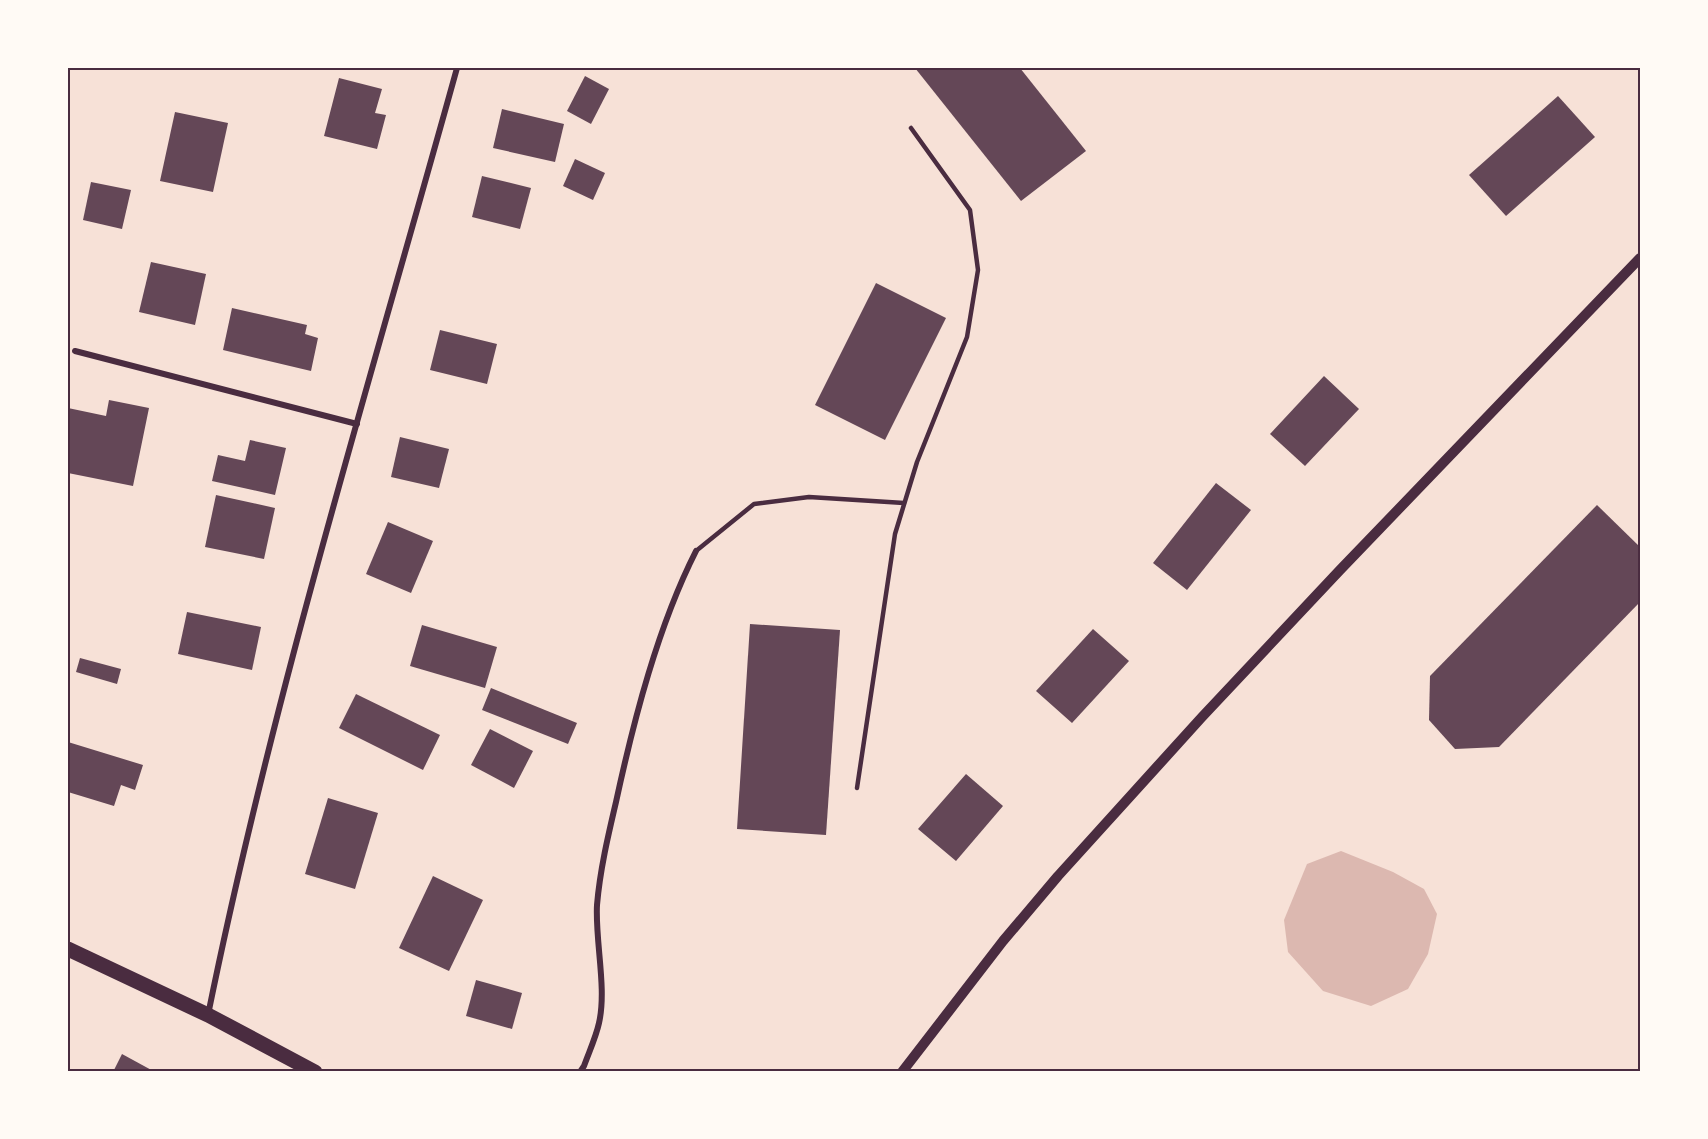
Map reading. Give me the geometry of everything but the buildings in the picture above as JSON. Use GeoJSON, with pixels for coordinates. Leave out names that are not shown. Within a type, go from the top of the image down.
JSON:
{"type":"FeatureCollection","features":[{"type":"Feature","properties":{"kind":"main road"},"geometry":{"type":"LineString","coordinates":[[68,949],[208,1015],[315,1071]]}},
{"type":"Feature","properties":{"kind":"street"},"geometry":{"type":"LineString","coordinates":[[208,1015],[229,914],[290,669],[457,68]]}},
{"type":"Feature","properties":{"kind":"street"},"geometry":{"type":"LineString","coordinates":[[902,1071],[1017,924],[1202,717],[1340,570],[1641,258]]}},
{"type":"Feature","properties":{"kind":"street"},"geometry":{"type":"LineString","coordinates":[[75,351],[357,424]]}},
{"type":"Feature","properties":{"kind":"street"},"geometry":{"type":"LineString","coordinates":[[580,1071],[584,1066],[599,1022],[601,989],[597,906],[603,860],[626,755],[664,626],[678,586],[696,551]]}},
{"type":"Feature","properties":{"kind":"lane"},"geometry":{"type":"LineString","coordinates":[[857,788],[894,534],[917,462],[967,338],[978,270],[970,210],[911,128]]}},
{"type":"Feature","properties":{"kind":"lane"},"geometry":{"type":"LineString","coordinates":[[696,551],[754,504],[809,497],[904,503]]}},
{"type":"Feature","properties":{"kind":"shaded area"},"geometry":{"type":"Polygon","coordinates":[[[1341,851],[1393,872],[1424,889],[1437,914],[1428,954],[1408,989],[1371,1006],[1323,991],[1288,952],[1284,920],[1307,864],[1341,851]]]}}]}
